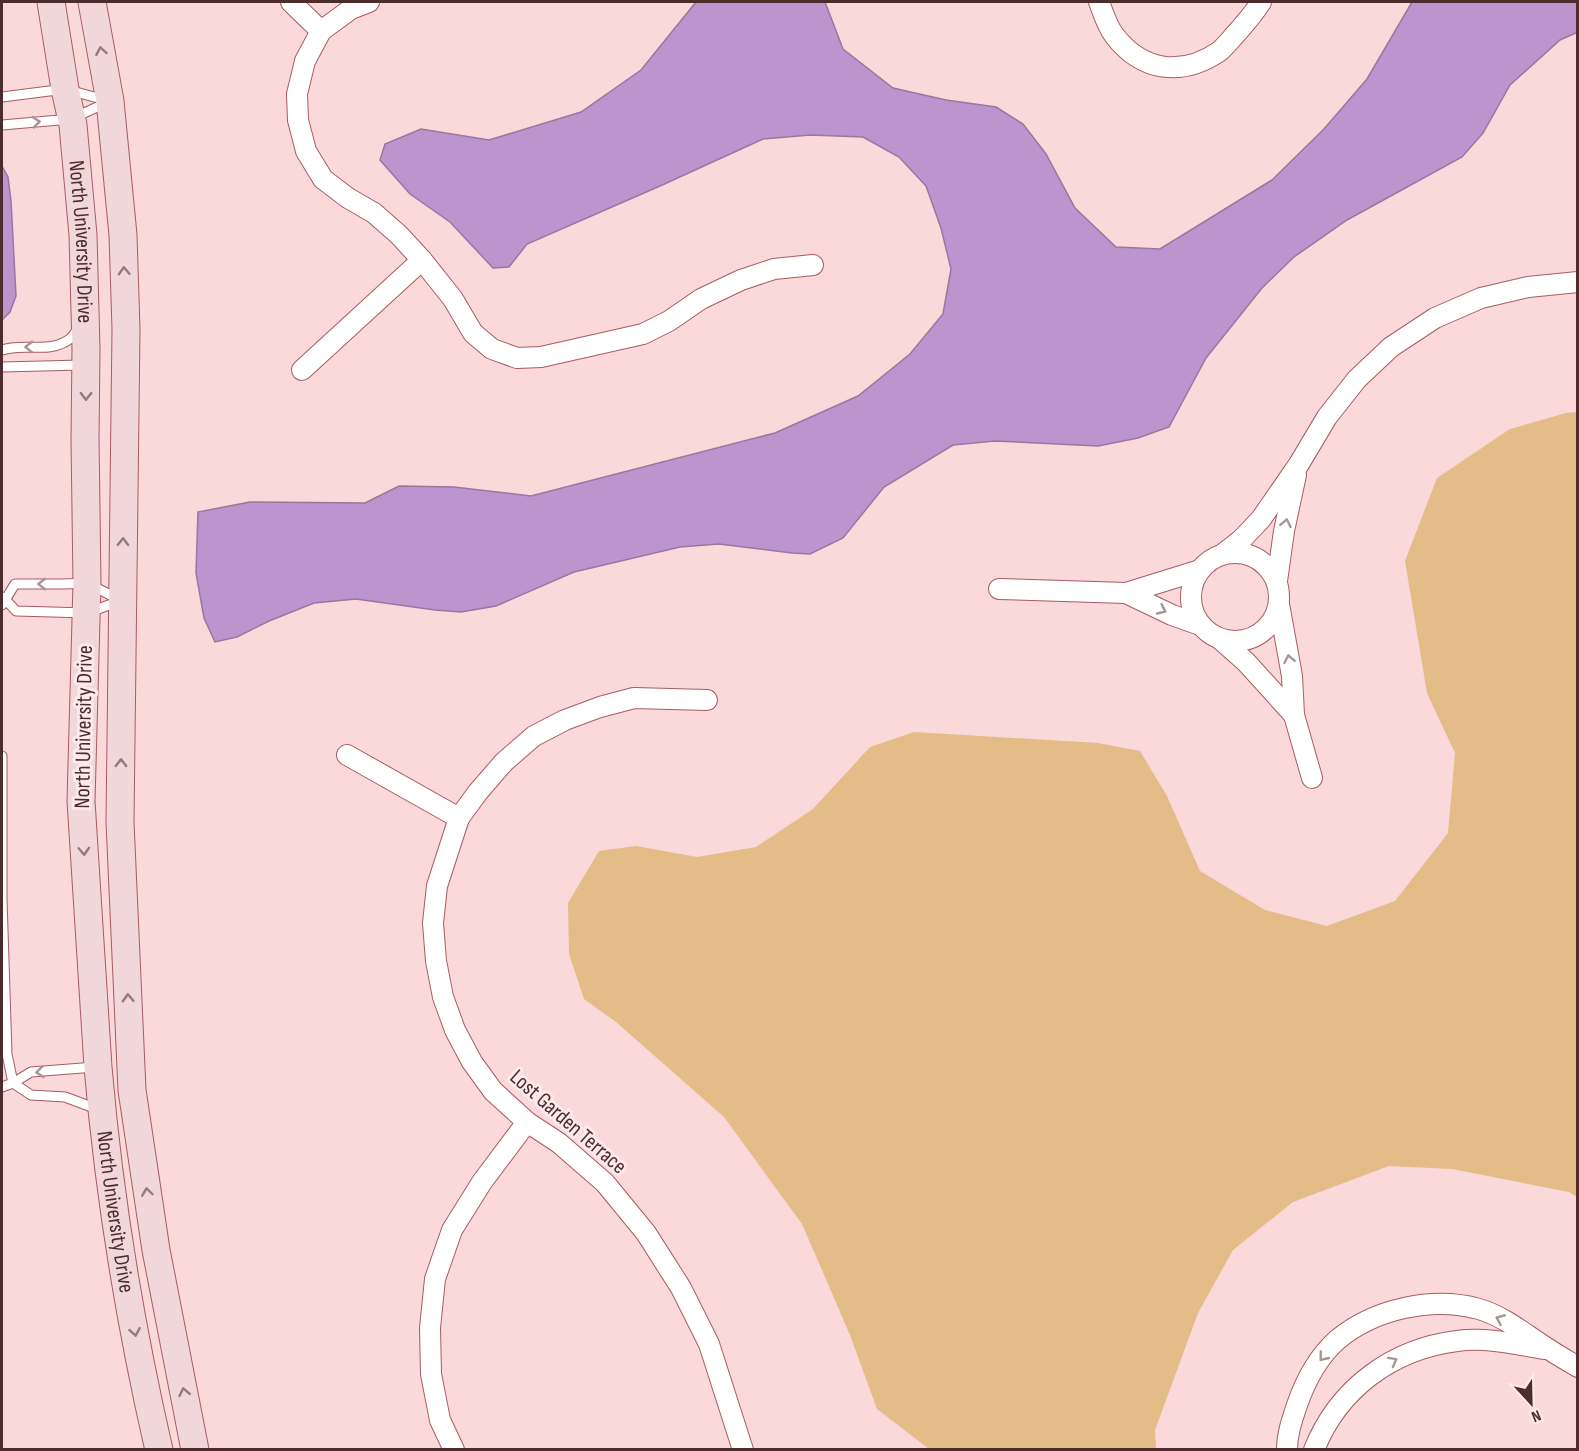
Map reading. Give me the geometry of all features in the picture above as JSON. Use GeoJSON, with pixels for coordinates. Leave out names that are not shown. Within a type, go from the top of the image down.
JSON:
{"type":"FeatureCollection","features":[{"type":"Feature","properties":{"kind":"main road","name":"North University Drive"},"geometry":{"type":"LineString","coordinates":[[51,2],[71,119],[83,235],[87,613],[81,801],[98,1067],[121,1254],[146,1393],[159,1449]]}},
{"type":"Feature","properties":{"kind":"main road","name":"North University Drive"},"geometry":{"type":"LineString","coordinates":[[92,2],[110,101],[123,235],[126,329],[120,822],[132,1090],[156,1250],[195,1449]]}},
{"type":"Feature","properties":{"kind":"main road"},"geometry":{"type":"LineString","coordinates":[[121,1254],[156,1250]]}},
{"type":"Feature","properties":{"kind":"street"},"geometry":{"type":"LineString","coordinates":[[291,2],[321,31]]}},
{"type":"Feature","properties":{"kind":"street"},"geometry":{"type":"LineString","coordinates":[[369,2],[351,9],[321,31],[305,61],[297,94],[298,120],[306,151],[323,179],[348,198],[374,213],[399,235],[453,299],[473,333],[492,349],[517,358],[540,357],[643,334],[669,321],[701,299],[741,280],[774,268],[813,265]]}},
{"type":"Feature","properties":{"kind":"street"},"geometry":{"type":"LineString","coordinates":[[1099,2],[1113,34],[1130,51],[1149,64],[1167,68],[1192,64],[1220,50],[1250,19],[1261,2]]}},
{"type":"Feature","properties":{"kind":"street"},"geometry":{"type":"LineString","coordinates":[[302,370],[422,260]]}},
{"type":"Feature","properties":{"kind":"street"},"geometry":{"type":"LineString","coordinates":[[1294,715],[1246,662],[1200,625],[1193,612],[1191,598],[1193,583],[1200,570],[1210,560],[1223,554],[1241,540],[1261,519],[1299,464],[1327,417],[1357,379],[1391,347],[1435,318],[1481,298],[1528,287],[1578,282]]}},
{"type":"Feature","properties":{"kind":"street"},"geometry":{"type":"LineString","coordinates":[[1277,581],[1284,531],[1299,464]]}},
{"type":"Feature","properties":{"kind":"street"},"geometry":{"type":"LineString","coordinates":[[1223,554],[1249,555],[1261,561],[1277,581],[1292,676],[1294,715],[1312,778]]}},
{"type":"Feature","properties":{"kind":"street"},"geometry":{"type":"LineString","coordinates":[[999,589],[1126,593],[1200,570]]}},
{"type":"Feature","properties":{"kind":"street"},"geometry":{"type":"LineString","coordinates":[[1126,593],[1172,615],[1200,625]]}},
{"type":"Feature","properties":{"kind":"street"},"geometry":{"type":"LineString","coordinates":[[1220,639],[1233,642],[1258,635],[1276,616],[1280,604]]}},
{"type":"Feature","properties":{"kind":"street","name":"Lost Garden Terrace"},"geometry":{"type":"LineString","coordinates":[[707,700],[634,698],[565,720],[534,736],[504,762],[459,818],[437,886],[433,923],[436,961],[443,997],[455,1030],[472,1062],[494,1091],[527,1122],[559,1143],[605,1183],[646,1233],[681,1288],[709,1344],[743,1449]]}},
{"type":"Feature","properties":{"kind":"street"},"geometry":{"type":"LineString","coordinates":[[347,755],[459,818]]}},
{"type":"Feature","properties":{"kind":"street"},"geometry":{"type":"LineString","coordinates":[[454,1449],[440,1420],[431,1374],[430,1328],[435,1279],[452,1230],[482,1182],[527,1122]]}},
{"type":"Feature","properties":{"kind":"street"},"geometry":{"type":"LineString","coordinates":[[1287,1449],[1287,1439],[1303,1386],[1319,1362],[1337,1341],[1361,1324],[1383,1314],[1416,1306],[1448,1304],[1479,1310],[1515,1326],[1578,1367]]}},
{"type":"Feature","properties":{"kind":"street"},"geometry":{"type":"LineString","coordinates":[[1314,1449],[1326,1423],[1350,1392],[1365,1378],[1403,1356],[1430,1346],[1458,1340],[1508,1342],[1549,1350]]}},
{"type":"Feature","properties":{"kind":"lane"},"geometry":{"type":"LineString","coordinates":[[2,97],[65,89],[110,101]]}},
{"type":"Feature","properties":{"kind":"lane"},"geometry":{"type":"LineString","coordinates":[[2,125],[71,119],[110,101]]}},
{"type":"Feature","properties":{"kind":"lane"},"geometry":{"type":"LineString","coordinates":[[2,350],[9,347],[49,348],[58,345],[71,337],[85,316]]}},
{"type":"Feature","properties":{"kind":"lane"},"geometry":{"type":"LineString","coordinates":[[2,367],[86,365]]}},
{"type":"Feature","properties":{"kind":"lane"},"geometry":{"type":"LineString","coordinates":[[87,583],[122,600],[87,613],[16,611],[3,600],[15,584],[87,583]]}},
{"type":"Feature","properties":{"kind":"lane"},"geometry":{"type":"LineString","coordinates":[[2,756],[2,899],[7,1054],[13,1083],[30,1095],[65,1098],[102,1111]]}},
{"type":"Feature","properties":{"kind":"lane"},"geometry":{"type":"LineString","coordinates":[[2,1087],[31,1072],[98,1067]]}},
{"type":"Feature","properties":{"kind":"shaded area"},"geometry":{"type":"Polygon","coordinates":[[[696,2],[825,2],[843,49],[893,88],[946,100],[996,107],[1023,124],[1046,154],[1075,208],[1116,247],[1160,249],[1272,180],[1324,129],[1367,79],[1412,2],[1577,2],[1578,32],[1560,40],[1510,85],[1483,133],[1462,157],[1347,220],[1294,257],[1262,288],[1206,358],[1169,427],[1138,438],[1098,446],[995,441],[953,445],[884,487],[843,538],[810,554],[719,544],[680,547],[574,572],[496,606],[461,612],[356,599],[314,603],[237,637],[215,642],[204,618],[196,573],[198,512],[250,502],[365,503],[399,486],[454,487],[531,496],[775,433],[858,396],[910,354],[943,314],[951,269],[941,228],[926,186],[899,157],[863,137],[810,135],[763,139],[527,244],[509,267],[493,268],[450,222],[410,194],[380,160],[385,144],[421,129],[489,140],[581,112],[641,70],[696,2]]]}},
{"type":"Feature","properties":{"kind":"shaded area"},"geometry":{"type":"Polygon","coordinates":[[[2,166],[8,177],[11,201],[16,296],[10,312],[2,320],[2,166]]]}},
{"type":"Feature","properties":{"kind":"shaded area"},"geometry":{"type":"Polygon","coordinates":[[[1577,412],[1577,1197],[1569,1192],[1452,1169],[1389,1166],[1293,1202],[1233,1250],[1198,1313],[1155,1430],[1156,1449],[929,1449],[877,1409],[850,1335],[802,1224],[724,1117],[616,1022],[584,999],[569,954],[568,903],[599,851],[636,846],[697,857],[756,847],[813,809],[870,747],[914,732],[1098,743],[1140,751],[1167,796],[1200,871],[1265,910],[1327,926],[1395,901],[1448,833],[1455,753],[1427,693],[1405,561],[1437,478],[1510,429],[1577,412]]]}}]}
